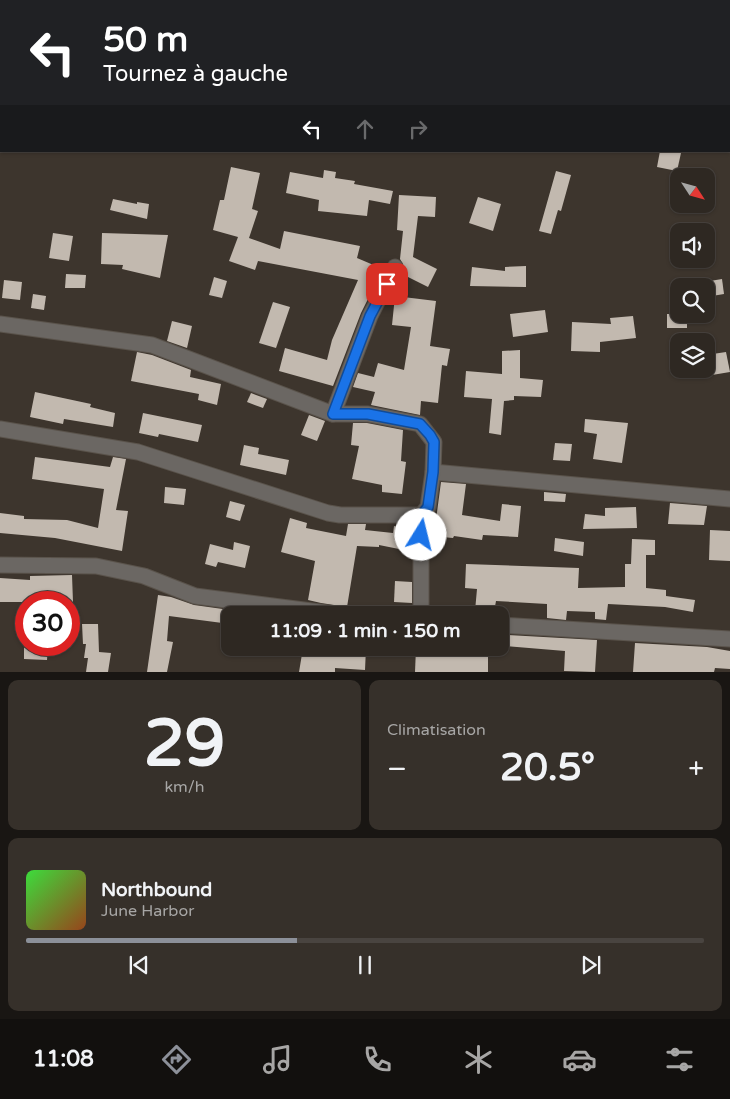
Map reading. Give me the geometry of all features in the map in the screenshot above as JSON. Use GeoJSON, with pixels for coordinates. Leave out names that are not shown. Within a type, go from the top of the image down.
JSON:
{"type":"FeatureCollection","features":[{"type":"Feature","properties":{"kind":"street"},"geometry":{"type":"LineString","coordinates":[[333,414],[370,316],[396,267]]}},
{"type":"Feature","properties":{"kind":"street"},"geometry":{"type":"LineString","coordinates":[[0,324],[152,345],[333,414],[368,414],[420,424],[434,442],[433,472],[428,507],[421,516],[421,606]]}},
{"type":"Feature","properties":{"kind":"street"},"geometry":{"type":"LineString","coordinates":[[0,429],[138,452],[328,513],[421,516]]}},
{"type":"Feature","properties":{"kind":"street"},"geometry":{"type":"LineString","coordinates":[[433,472],[730,499]]}},
{"type":"Feature","properties":{"kind":"street"},"geometry":{"type":"LineString","coordinates":[[0,565],[96,566],[144,576],[195,596],[273,606]]}},
{"type":"Feature","properties":{"kind":"street"},"geometry":{"type":"LineString","coordinates":[[509,626],[730,639]]}},
{"type":"Feature","properties":{"kind":"building"},"geometry":{"type":"Polygon","coordinates":[[[660,152],[681,153],[678,168],[670,168],[670,170],[657,167],[660,152]]]}},
{"type":"Feature","properties":{"kind":"building"},"geometry":{"type":"Polygon","coordinates":[[[231,167],[260,173],[252,209],[258,211],[249,238],[280,249],[284,231],[360,246],[357,258],[383,269],[361,313],[333,386],[279,371],[285,348],[327,360],[332,340],[358,280],[258,261],[255,270],[229,261],[238,237],[213,230],[220,200],[224,200],[231,167]]]}},
{"type":"Feature","properties":{"kind":"building"},"geometry":{"type":"Polygon","coordinates":[[[324,170],[336,172],[335,178],[355,181],[354,184],[393,191],[390,204],[369,200],[367,216],[318,211],[319,200],[286,193],[290,172],[323,178],[324,170]]]}},
{"type":"Feature","properties":{"kind":"building"},"geometry":{"type":"Polygon","coordinates":[[[556,171],[571,175],[561,211],[558,210],[551,234],[539,231],[556,171]]]}},
{"type":"Feature","properties":{"kind":"building"},"geometry":{"type":"Polygon","coordinates":[[[399,195],[436,197],[435,217],[418,216],[413,257],[437,269],[428,287],[402,274],[404,266],[400,259],[403,231],[397,230],[399,195]]]}},
{"type":"Feature","properties":{"kind":"building"},"geometry":{"type":"Polygon","coordinates":[[[478,197],[501,204],[493,231],[469,223],[478,197]]]}},
{"type":"Feature","properties":{"kind":"building"},"geometry":{"type":"Polygon","coordinates":[[[113,199],[137,204],[137,202],[149,204],[147,219],[110,210],[113,199]]]}},
{"type":"Feature","properties":{"kind":"building"},"geometry":{"type":"Polygon","coordinates":[[[53,233],[73,236],[69,261],[49,258],[53,233]]]}},
{"type":"Feature","properties":{"kind":"building"},"geometry":{"type":"Polygon","coordinates":[[[102,233],[168,235],[160,278],[122,269],[123,265],[101,264],[102,233]]]}},
{"type":"Feature","properties":{"kind":"building"},"geometry":{"type":"Polygon","coordinates":[[[526,266],[526,287],[470,286],[472,267],[505,271],[505,267],[526,266]]]}},
{"type":"Feature","properties":{"kind":"building"},"geometry":{"type":"Polygon","coordinates":[[[66,274],[86,275],[85,288],[65,288],[66,274]]]}},
{"type":"Feature","properties":{"kind":"building"},"geometry":{"type":"Polygon","coordinates":[[[214,277],[227,281],[222,298],[209,295],[214,277]]]}},
{"type":"Feature","properties":{"kind":"building"},"geometry":{"type":"Polygon","coordinates":[[[722,279],[724,294],[715,296],[715,280],[722,279]]]}},
{"type":"Feature","properties":{"kind":"building"},"geometry":{"type":"Polygon","coordinates":[[[4,280],[22,282],[20,300],[2,298],[4,280]]]}},
{"type":"Feature","properties":{"kind":"building"},"geometry":{"type":"Polygon","coordinates":[[[33,294],[46,296],[44,310],[31,308],[33,294]]]}},
{"type":"Feature","properties":{"kind":"building"},"geometry":{"type":"Polygon","coordinates":[[[395,296],[436,301],[430,346],[450,349],[447,366],[442,365],[438,403],[421,401],[420,415],[371,405],[375,392],[353,387],[358,373],[374,377],[378,363],[404,370],[411,327],[392,325],[395,296]]]}},
{"type":"Feature","properties":{"kind":"building"},"geometry":{"type":"Polygon","coordinates":[[[273,302],[290,307],[276,348],[259,343],[273,302]]]}},
{"type":"Feature","properties":{"kind":"building"},"geometry":{"type":"Polygon","coordinates":[[[545,310],[548,332],[513,337],[510,314],[545,310]]]}},
{"type":"Feature","properties":{"kind":"building"},"geometry":{"type":"Polygon","coordinates":[[[667,314],[670,314],[670,323],[687,323],[687,328],[667,328],[667,314]]]}},
{"type":"Feature","properties":{"kind":"building"},"geometry":{"type":"Polygon","coordinates":[[[633,316],[636,338],[600,342],[600,352],[571,351],[572,322],[611,324],[610,318],[633,316]]]}},
{"type":"Feature","properties":{"kind":"building"},"geometry":{"type":"Polygon","coordinates":[[[172,321],[192,326],[187,348],[167,341],[172,321]]]}},
{"type":"Feature","properties":{"kind":"building"},"geometry":{"type":"Polygon","coordinates":[[[520,350],[520,378],[543,380],[541,397],[514,396],[514,400],[504,401],[501,435],[489,433],[492,399],[464,397],[466,371],[502,374],[502,351],[520,350]]]}},
{"type":"Feature","properties":{"kind":"building"},"geometry":{"type":"Polygon","coordinates":[[[137,352],[152,355],[191,370],[190,377],[221,384],[217,405],[198,400],[199,394],[131,381],[137,352]]]}},
{"type":"Feature","properties":{"kind":"building"},"geometry":{"type":"Polygon","coordinates":[[[726,352],[730,372],[715,374],[715,354],[726,352]]]}},
{"type":"Feature","properties":{"kind":"building"},"geometry":{"type":"Polygon","coordinates":[[[35,392],[91,404],[90,407],[115,413],[113,427],[64,419],[63,424],[30,417],[35,392]]]}},
{"type":"Feature","properties":{"kind":"building"},"geometry":{"type":"Polygon","coordinates":[[[251,393],[267,399],[263,408],[247,402],[251,393]]]}},
{"type":"Feature","properties":{"kind":"building"},"geometry":{"type":"Polygon","coordinates":[[[143,413],[202,425],[198,442],[159,434],[158,437],[139,433],[143,413]]]}},
{"type":"Feature","properties":{"kind":"building"},"geometry":{"type":"Polygon","coordinates":[[[309,415],[325,421],[317,441],[301,435],[309,415]]]}},
{"type":"Feature","properties":{"kind":"building"},"geometry":{"type":"Polygon","coordinates":[[[585,419],[628,423],[622,463],[593,459],[597,434],[584,432],[585,419]]]}},
{"type":"Feature","properties":{"kind":"building"},"geometry":{"type":"Polygon","coordinates":[[[353,423],[367,423],[403,430],[401,461],[406,462],[402,494],[382,492],[382,485],[352,479],[359,446],[351,445],[353,423]]]}},
{"type":"Feature","properties":{"kind":"building"},"geometry":{"type":"Polygon","coordinates":[[[555,443],[572,444],[570,461],[553,460],[555,443]]]}},
{"type":"Feature","properties":{"kind":"building"},"geometry":{"type":"Polygon","coordinates":[[[244,445],[259,448],[258,454],[289,460],[286,475],[240,465],[244,445]]]}},
{"type":"Feature","properties":{"kind":"building"},"geometry":{"type":"Polygon","coordinates":[[[35,457],[110,467],[113,457],[126,459],[116,510],[128,511],[122,551],[55,538],[0,533],[0,513],[24,516],[24,519],[67,520],[98,528],[104,489],[32,479],[35,457]]]}},
{"type":"Feature","properties":{"kind":"building"},"geometry":{"type":"Polygon","coordinates":[[[441,482],[466,484],[462,515],[500,521],[502,504],[521,506],[518,537],[483,535],[482,540],[454,536],[453,538],[442,537],[441,543],[430,543],[430,534],[434,535],[441,482]]]}},
{"type":"Feature","properties":{"kind":"building"},"geometry":{"type":"Polygon","coordinates":[[[165,487],[186,489],[184,505],[164,503],[165,487]]]}},
{"type":"Feature","properties":{"kind":"building"},"geometry":{"type":"Polygon","coordinates":[[[544,492],[566,494],[565,502],[544,501],[544,492]]]}},
{"type":"Feature","properties":{"kind":"building"},"geometry":{"type":"Polygon","coordinates":[[[230,501],[245,505],[240,521],[226,517],[230,501]]]}},
{"type":"Feature","properties":{"kind":"building"},"geometry":{"type":"Polygon","coordinates":[[[670,503],[707,506],[704,525],[668,524],[670,503]]]}},
{"type":"Feature","properties":{"kind":"building"},"geometry":{"type":"Polygon","coordinates":[[[636,507],[637,528],[583,529],[585,514],[605,516],[605,508],[636,507]]]}},
{"type":"Feature","properties":{"kind":"building"},"geometry":{"type":"Polygon","coordinates":[[[290,518],[307,523],[306,528],[346,536],[348,524],[366,524],[365,530],[393,533],[394,526],[412,530],[412,542],[409,551],[379,545],[379,547],[357,546],[347,606],[308,600],[315,561],[281,552],[290,518]]]}},
{"type":"Feature","properties":{"kind":"building"},"geometry":{"type":"Polygon","coordinates":[[[710,530],[730,531],[730,561],[709,560],[710,530]]]}},
{"type":"Feature","properties":{"kind":"building"},"geometry":{"type":"Polygon","coordinates":[[[555,538],[584,542],[583,556],[554,551],[555,538]]]}},
{"type":"Feature","properties":{"kind":"building"},"geometry":{"type":"Polygon","coordinates":[[[632,539],[655,540],[655,555],[646,555],[646,588],[666,590],[666,596],[695,600],[693,612],[665,607],[608,604],[606,620],[595,619],[595,612],[567,611],[566,620],[547,618],[547,604],[496,601],[495,606],[475,606],[477,589],[465,588],[466,564],[579,568],[578,588],[625,587],[625,564],[631,564],[632,539]]]}},
{"type":"Feature","properties":{"kind":"building"},"geometry":{"type":"Polygon","coordinates":[[[234,542],[250,546],[245,568],[218,562],[216,567],[205,564],[210,544],[233,550],[234,542]]]}},
{"type":"Feature","properties":{"kind":"building"},"geometry":{"type":"Polygon","coordinates":[[[72,575],[73,591],[15,591],[15,602],[0,602],[0,578],[30,580],[30,576],[72,575]]]}},
{"type":"Feature","properties":{"kind":"building"},"geometry":{"type":"Polygon","coordinates":[[[395,581],[412,582],[412,603],[394,602],[395,581]]]}},
{"type":"Feature","properties":{"kind":"building"},"geometry":{"type":"Polygon","coordinates":[[[158,595],[171,597],[194,605],[221,609],[221,623],[169,616],[167,641],[173,642],[167,672],[147,672],[158,595]]]}},
{"type":"Feature","properties":{"kind":"building"},"geometry":{"type":"Polygon","coordinates":[[[82,624],[98,624],[99,652],[111,653],[108,672],[86,672],[88,658],[84,658],[86,644],[83,644],[82,624]]]}},
{"type":"Feature","properties":{"kind":"building"},"geometry":{"type":"Polygon","coordinates":[[[509,635],[597,640],[595,672],[564,671],[565,651],[509,646],[509,635]]]}},
{"type":"Feature","properties":{"kind":"building"},"geometry":{"type":"Polygon","coordinates":[[[635,643],[707,647],[730,651],[730,669],[715,668],[714,672],[633,672],[635,643]]]}},
{"type":"Feature","properties":{"kind":"building"},"geometry":{"type":"Polygon","coordinates":[[[24,656],[47,656],[47,660],[24,659],[24,656]]]}},
{"type":"Feature","properties":{"kind":"building"},"geometry":{"type":"Polygon","coordinates":[[[302,656],[366,656],[365,670],[335,668],[335,672],[299,672],[302,656]]]}},
{"type":"Feature","properties":{"kind":"building"},"geometry":{"type":"Polygon","coordinates":[[[416,656],[488,656],[488,672],[415,672],[416,656]]]}},
{"type":"Feature","properties":{"kind":"route"},"geometry":{"type":"LineString","coordinates":[[387,284],[370,316],[333,414],[368,414],[420,424],[430,435],[434,442],[432,450],[433,472],[428,507],[421,516],[421,535]]}}]}
